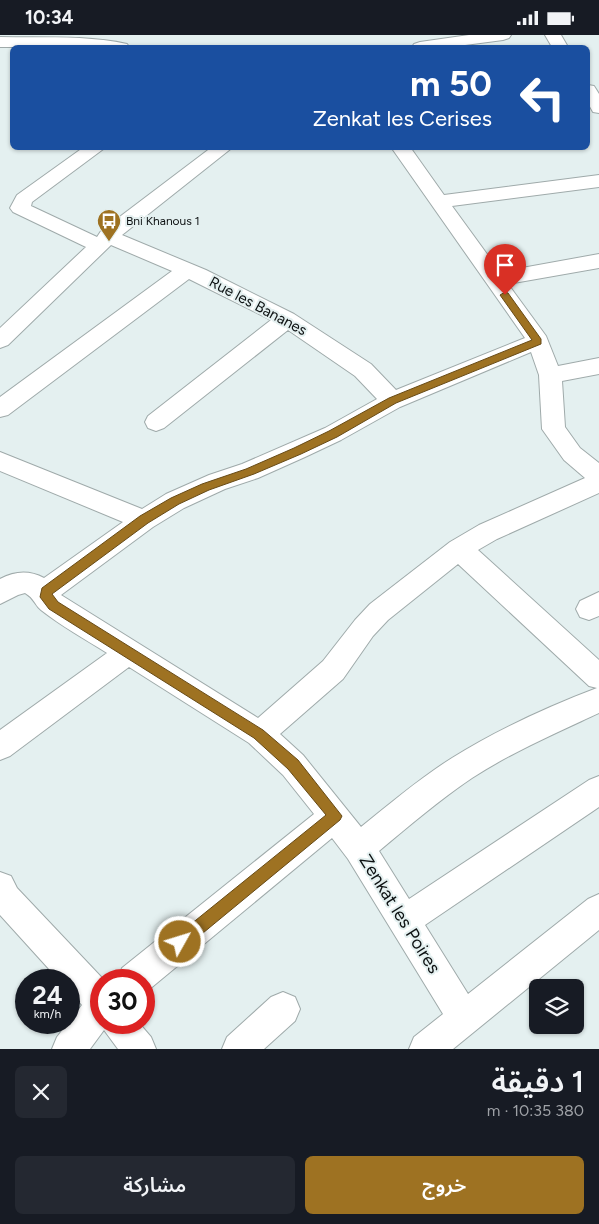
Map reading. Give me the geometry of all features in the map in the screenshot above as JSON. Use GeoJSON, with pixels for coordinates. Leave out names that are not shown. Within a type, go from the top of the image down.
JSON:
{"type":"FeatureCollection","features":[{"type":"Feature","properties":{"kind":"street"},"geometry":{"type":"LineString","coordinates":[[434,45],[503,35]]}},
{"type":"Feature","properties":{"kind":"street"},"geometry":{"type":"LineString","coordinates":[[0,43],[87,43],[104,45]]}},
{"type":"Feature","properties":{"kind":"street"},"geometry":{"type":"LineString","coordinates":[[590,92],[599,108]]}},
{"type":"Feature","properties":{"kind":"street","name":"Rue les Bananes"},"geometry":{"type":"LineString","coordinates":[[93,150],[24,199],[20,208],[104,241],[187,270],[230,289],[287,319],[340,353],[363,370],[392,401]]}},
{"type":"Feature","properties":{"kind":"street"},"geometry":{"type":"LineString","coordinates":[[0,340],[104,241],[220,150]]}},
{"type":"Feature","properties":{"kind":"street"},"geometry":{"type":"LineString","coordinates":[[402,150],[538,341],[550,375],[554,429],[572,454],[599,476]]}},
{"type":"Feature","properties":{"kind":"street"},"geometry":{"type":"LineString","coordinates":[[438,201],[599,181]]}},
{"type":"Feature","properties":{"kind":"street"},"geometry":{"type":"LineString","coordinates":[[494,280],[599,261]]}},
{"type":"Feature","properties":{"kind":"street"},"geometry":{"type":"LineString","coordinates":[[0,409],[187,270]]}},
{"type":"Feature","properties":{"kind":"street"},"geometry":{"type":"LineString","coordinates":[[156,422],[287,319]]}},
{"type":"Feature","properties":{"kind":"street"},"geometry":{"type":"LineString","coordinates":[[46,592],[144,520],[194,491],[298,451],[392,401],[538,341]]}},
{"type":"Feature","properties":{"kind":"street"},"geometry":{"type":"LineString","coordinates":[[550,375],[599,366]]}},
{"type":"Feature","properties":{"kind":"street"},"geometry":{"type":"LineString","coordinates":[[0,461],[144,520]]}},
{"type":"Feature","properties":{"kind":"street"},"geometry":{"type":"LineString","coordinates":[[258,734],[333,670],[364,627],[379,612],[459,549],[488,532],[599,482]]}},
{"type":"Feature","properties":{"kind":"street"},"geometry":{"type":"LineString","coordinates":[[459,549],[599,677]]}},
{"type":"Feature","properties":{"kind":"street"},"geometry":{"type":"LineString","coordinates":[[0,593],[12,585],[28,582],[46,592]]}},
{"type":"Feature","properties":{"kind":"street"},"geometry":{"type":"LineString","coordinates":[[46,592],[46,597],[54,605],[258,734],[293,765],[359,848]]}},
{"type":"Feature","properties":{"kind":"street"},"geometry":{"type":"LineString","coordinates":[[0,747],[128,653]]}},
{"type":"Feature","properties":{"kind":"street","name":"Zenkat les Poires"},"geometry":{"type":"LineString","coordinates":[[464,1018],[359,848],[435,786],[463,767],[522,735],[599,700]]}},
{"type":"Feature","properties":{"kind":"street"},"geometry":{"type":"LineString","coordinates":[[404,921],[599,790]]}},
{"type":"Feature","properties":{"kind":"street"},"geometry":{"type":"LineString","coordinates":[[147,969],[335,816]]}},
{"type":"Feature","properties":{"kind":"street"},"geometry":{"type":"LineString","coordinates":[[0,887],[6,899],[90,989]]}},
{"type":"Feature","properties":{"kind":"street"},"geometry":{"type":"LineString","coordinates":[[426,1049],[599,910]]}},
{"type":"Feature","properties":{"kind":"street"},"geometry":{"type":"LineString","coordinates":[[239,1049],[282,1009]]}},
{"type":"Feature","properties":{"kind":"street"},"geometry":{"type":"LineString","coordinates":[[69,1049],[90,1022]]}},
{"type":"Feature","properties":{"kind":"street"},"geometry":{"type":"LineString","coordinates":[[127,1034],[139,1049]]}},
{"type":"Feature","properties":{"kind":"place","name":"Bni Khanous 1"},"geometry":{"type":"Point","coordinates":[109,242]}},
{"type":"Feature","properties":{"kind":"route"},"geometry":{"type":"LineString","coordinates":[[180,942],[335,816],[293,765],[258,734],[98,635],[54,605],[46,597],[46,592],[144,520],[194,491],[298,451],[392,401],[538,341],[505,295]]}}]}
